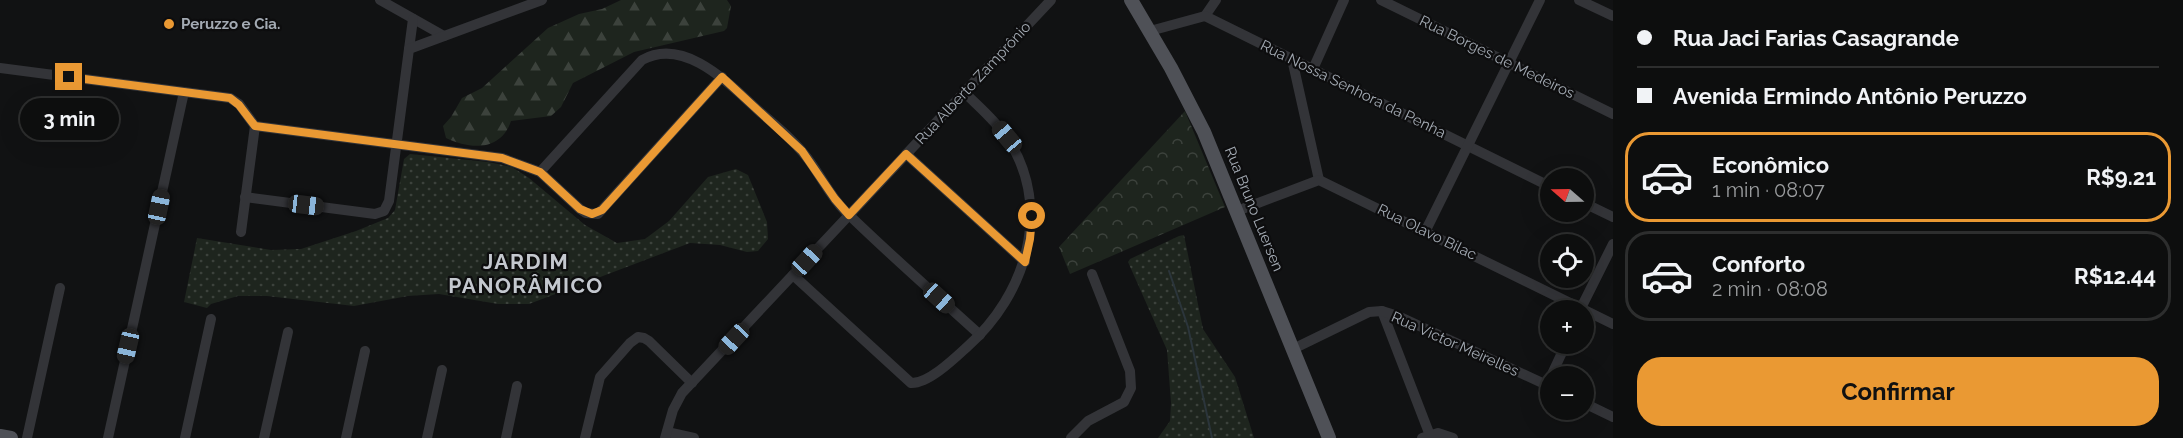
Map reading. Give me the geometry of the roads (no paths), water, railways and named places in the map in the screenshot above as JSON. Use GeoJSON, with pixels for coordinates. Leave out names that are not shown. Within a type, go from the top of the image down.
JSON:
{"type":"FeatureCollection","features":[{"type":"Feature","properties":{"kind":"main road","name":"Rua Bruno Luersen"},"geometry":{"type":"LineString","coordinates":[[1131,0],[1193,109],[1329,438]]}},
{"type":"Feature","properties":{"kind":"main road"},"geometry":{"type":"LineString","coordinates":[[0,435],[11,438]]}},
{"type":"Feature","properties":{"kind":"street"},"geometry":{"type":"LineString","coordinates":[[380,0],[444,36]]}},
{"type":"Feature","properties":{"kind":"street","name":"Rua Alberto Zamprônio"},"geometry":{"type":"LineString","coordinates":[[666,435],[677,401],[692,383],[1051,0]]}},
{"type":"Feature","properties":{"kind":"street"},"geometry":{"type":"LineString","coordinates":[[1150,31],[1205,16],[1216,0]]}},
{"type":"Feature","properties":{"kind":"street"},"geometry":{"type":"LineString","coordinates":[[1313,69],[1344,0]]}},
{"type":"Feature","properties":{"kind":"street","name":"Rua Borges de Medeiros"},"geometry":{"type":"LineString","coordinates":[[1381,0],[1613,114]]}},
{"type":"Feature","properties":{"kind":"street"},"geometry":{"type":"LineString","coordinates":[[1425,232],[1540,0]]}},
{"type":"Feature","properties":{"kind":"street"},"geometry":{"type":"LineString","coordinates":[[1579,0],[1613,16]]}},
{"type":"Feature","properties":{"kind":"street"},"geometry":{"type":"LineString","coordinates":[[409,49],[533,1]]}},
{"type":"Feature","properties":{"kind":"street","name":"Rua Nossa Senhora da Penha"},"geometry":{"type":"LineString","coordinates":[[1205,16],[1540,182]]}},
{"type":"Feature","properties":{"kind":"street"},"geometry":{"type":"LineString","coordinates":[[246,197],[380,213],[387,207],[413,19]]}},
{"type":"Feature","properties":{"kind":"street"},"geometry":{"type":"LineString","coordinates":[[540,172],[635,66],[649,56],[676,55],[707,66],[722,77],[802,151],[835,199],[849,215],[980,335]]}},
{"type":"Feature","properties":{"kind":"street"},"geometry":{"type":"LineString","coordinates":[[1237,211],[1319,180],[1292,58]]}},
{"type":"Feature","properties":{"kind":"street"},"geometry":{"type":"LineString","coordinates":[[0,68],[230,98],[239,105],[255,126],[241,232]]}},
{"type":"Feature","properties":{"kind":"street"},"geometry":{"type":"LineString","coordinates":[[255,126],[502,158],[540,172],[580,209],[592,214],[602,210],[722,77]]}},
{"type":"Feature","properties":{"kind":"street"},"geometry":{"type":"LineString","coordinates":[[108,438],[184,92]]}},
{"type":"Feature","properties":{"kind":"street"},"geometry":{"type":"LineString","coordinates":[[793,275],[910,383],[922,381],[938,371],[980,335],[1011,295],[1025,262],[1032,216],[1025,176],[1007,137],[964,92]]}},
{"type":"Feature","properties":{"kind":"street"},"geometry":{"type":"LineString","coordinates":[[906,154],[1025,262]]}},
{"type":"Feature","properties":{"kind":"street","name":"Rua Olavo Bilac"},"geometry":{"type":"LineString","coordinates":[[1319,180],[1563,300]]}},
{"type":"Feature","properties":{"kind":"street"},"geometry":{"type":"LineString","coordinates":[[1594,208],[1613,217]]}},
{"type":"Feature","properties":{"kind":"street"},"geometry":{"type":"LineString","coordinates":[[1585,300],[1613,244]]}},
{"type":"Feature","properties":{"kind":"street"},"geometry":{"type":"LineString","coordinates":[[1071,438],[1088,421],[1124,402],[1131,388],[1130,371],[1092,274]]}},
{"type":"Feature","properties":{"kind":"street"},"geometry":{"type":"LineString","coordinates":[[27,438],[60,288]]}},
{"type":"Feature","properties":{"kind":"street"},"geometry":{"type":"LineString","coordinates":[[1382,311],[1428,437],[1438,434],[1453,438]]}},
{"type":"Feature","properties":{"kind":"street","name":"Rua Victor Meirelles"},"geometry":{"type":"LineString","coordinates":[[1293,348],[1369,312],[1382,311],[1540,378]]}},
{"type":"Feature","properties":{"kind":"street","name":"Rua Olavo Bilac"},"geometry":{"type":"LineString","coordinates":[[1594,315],[1613,324]]}},
{"type":"Feature","properties":{"kind":"street"},"geometry":{"type":"LineString","coordinates":[[185,438],[211,319]]}},
{"type":"Feature","properties":{"kind":"street"},"geometry":{"type":"LineString","coordinates":[[264,438],[288,332]]}},
{"type":"Feature","properties":{"kind":"street"},"geometry":{"type":"LineString","coordinates":[[585,438],[600,377],[634,339],[644,338],[649,341],[692,383]]}},
{"type":"Feature","properties":{"kind":"street"},"geometry":{"type":"LineString","coordinates":[[346,438],[365,351]]}},
{"type":"Feature","properties":{"kind":"street"},"geometry":{"type":"LineString","coordinates":[[427,438],[442,370]]}},
{"type":"Feature","properties":{"kind":"street"},"geometry":{"type":"LineString","coordinates":[[506,438],[517,386]]}},
{"type":"Feature","properties":{"kind":"street"},"geometry":{"type":"LineString","coordinates":[[1594,408],[1613,417]]}},
{"type":"Feature","properties":{"kind":"street"},"geometry":{"type":"LineString","coordinates":[[666,435],[694,438]]}},
{"type":"Feature","properties":{"kind":"waterway"},"geometry":{"type":"LineString","coordinates":[[1169,271],[1188,327],[1212,438]]}},
{"type":"Feature","properties":{"kind":"place","name":"Peruzzo e Cia."},"geometry":{"type":"Point","coordinates":[169,24]}},
{"type":"Feature","properties":{"kind":"district","name":"JARDIM PANORÂMICO"},"geometry":{"type":"Point","coordinates":[526,274]}}]}
